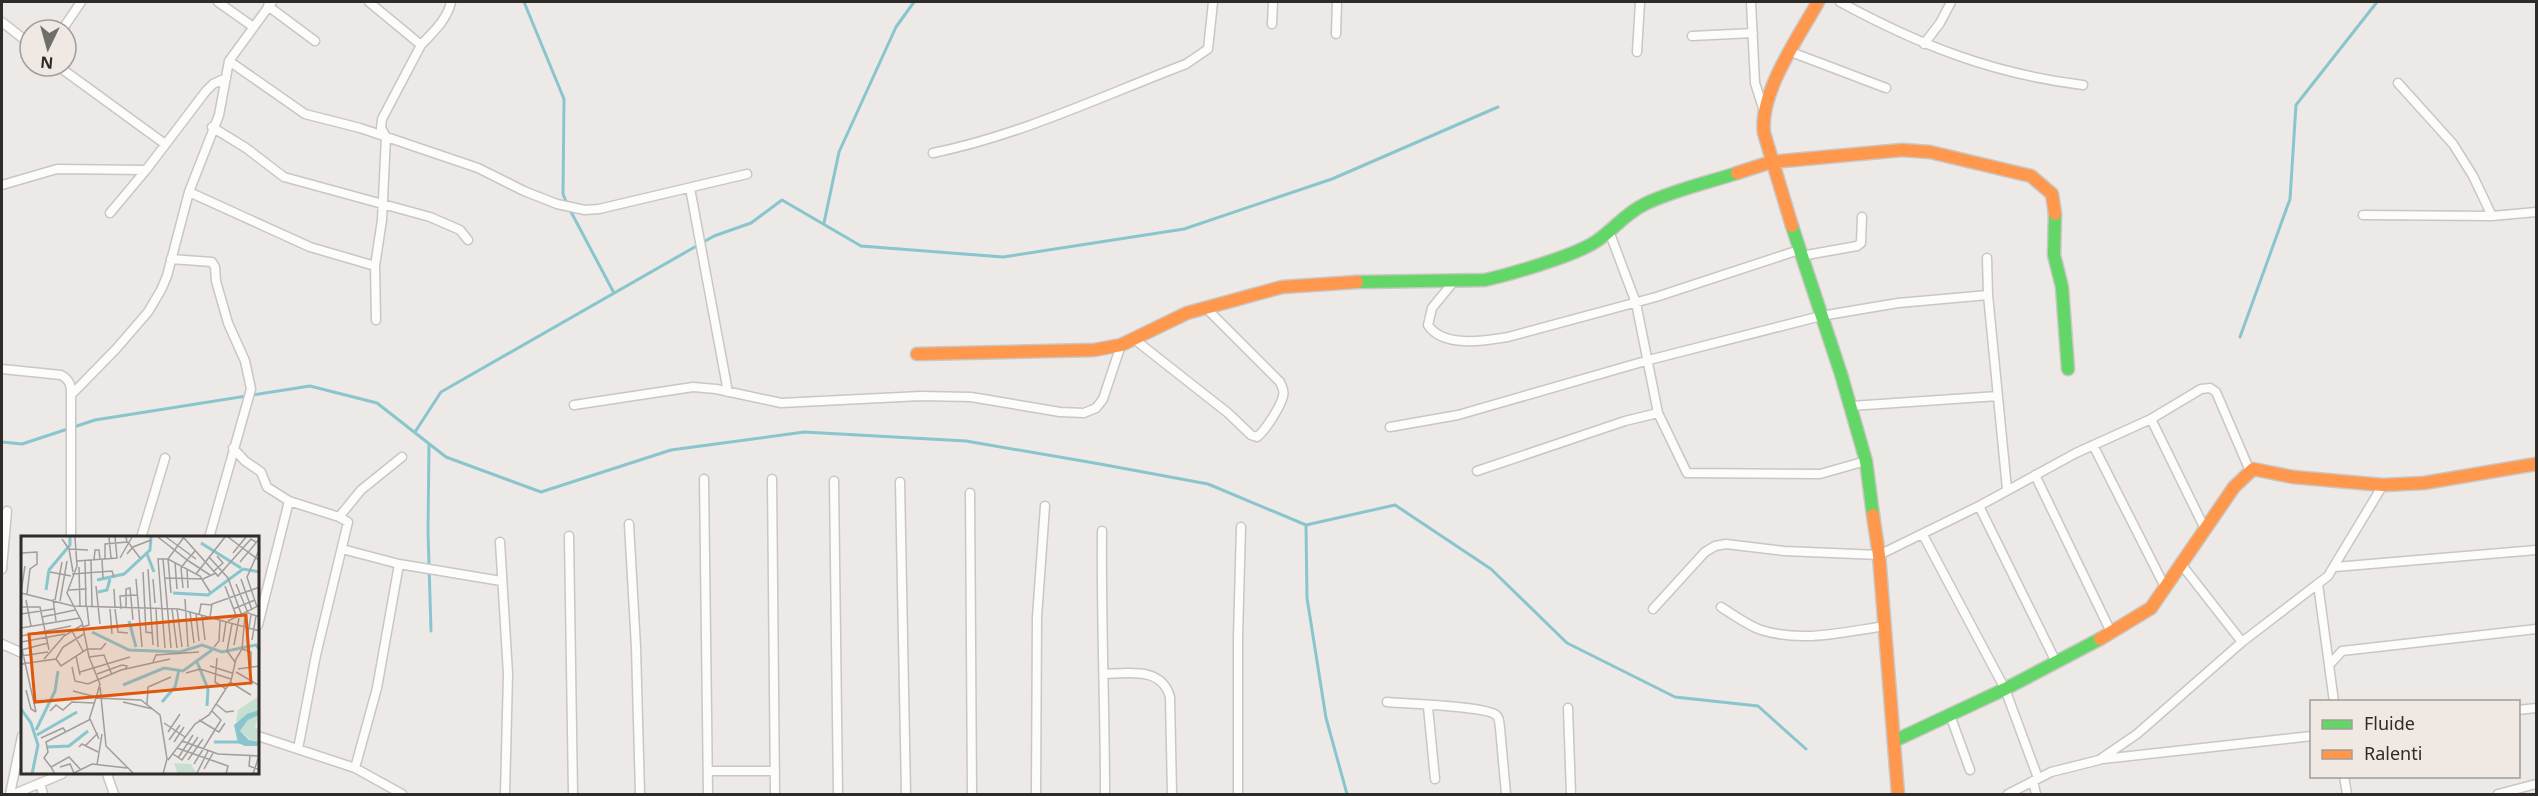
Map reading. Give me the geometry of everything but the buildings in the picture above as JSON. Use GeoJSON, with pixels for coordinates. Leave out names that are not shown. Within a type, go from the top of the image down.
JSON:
{"type":"FeatureCollection","features":[{"type":"Feature","properties":{"kind":"street"},"geometry":{"type":"LineString","coordinates":[[70,18],[81,2]]}},
{"type":"Feature","properties":{"kind":"street"},"geometry":{"type":"LineString","coordinates":[[218,2],[252,26]]}},
{"type":"Feature","properties":{"kind":"street"},"geometry":{"type":"LineString","coordinates":[[369,2],[421,45]]}},
{"type":"Feature","properties":{"kind":"street"},"geometry":{"type":"LineString","coordinates":[[376,320],[375,266],[383,205],[386,137],[381,128],[382,119],[421,45],[440,24],[449,11],[451,2]]}},
{"type":"Feature","properties":{"kind":"street"},"geometry":{"type":"LineString","coordinates":[[933,153],[969,146],[1032,125],[1186,64],[1208,49],[1213,2]]}},
{"type":"Feature","properties":{"kind":"street"},"geometry":{"type":"LineString","coordinates":[[1272,24],[1273,2]]}},
{"type":"Feature","properties":{"kind":"street"},"geometry":{"type":"LineString","coordinates":[[1336,34],[1337,2]]}},
{"type":"Feature","properties":{"kind":"street"},"geometry":{"type":"LineString","coordinates":[[1637,52],[1640,2]]}},
{"type":"Feature","properties":{"kind":"street"},"geometry":{"type":"LineString","coordinates":[[1751,2],[1755,83],[1763,108],[1764,133],[1771,162],[1851,406],[1866,461],[1879,555],[1898,795]]}},
{"type":"Feature","properties":{"kind":"street"},"geometry":{"type":"LineString","coordinates":[[1763,108],[1767,96],[1818,2]]}},
{"type":"Feature","properties":{"kind":"street"},"geometry":{"type":"LineString","coordinates":[[1840,2],[1924,44],[1962,59],[2042,80],[2083,85]]}},
{"type":"Feature","properties":{"kind":"street"},"geometry":{"type":"LineString","coordinates":[[1924,44],[1940,23],[1951,2]]}},
{"type":"Feature","properties":{"kind":"street"},"geometry":{"type":"LineString","coordinates":[[71,395],[148,312],[161,290],[189,192],[212,127],[219,115],[229,61],[252,26],[270,4],[315,41]]}},
{"type":"Feature","properties":{"kind":"street"},"geometry":{"type":"LineString","coordinates":[[2,22],[18,35]]}},
{"type":"Feature","properties":{"kind":"street"},"geometry":{"type":"LineString","coordinates":[[1692,36],[1753,33]]}},
{"type":"Feature","properties":{"kind":"street"},"geometry":{"type":"LineString","coordinates":[[1791,52],[1886,88]]}},
{"type":"Feature","properties":{"kind":"street"},"geometry":{"type":"LineString","coordinates":[[229,61],[305,114],[360,128],[478,168],[524,191],[557,204],[585,210],[599,209],[747,174]]}},
{"type":"Feature","properties":{"kind":"street"},"geometry":{"type":"LineString","coordinates":[[74,78],[165,144]]}},
{"type":"Feature","properties":{"kind":"street"},"geometry":{"type":"LineString","coordinates":[[110,213],[206,91],[213,84],[226,78]]}},
{"type":"Feature","properties":{"kind":"street"},"geometry":{"type":"LineString","coordinates":[[2398,83],[2453,144],[2473,176],[2492,216]]}},
{"type":"Feature","properties":{"kind":"street"},"geometry":{"type":"LineString","coordinates":[[212,127],[246,148],[284,177],[448,224],[460,230],[468,240]]}},
{"type":"Feature","properties":{"kind":"street"},"geometry":{"type":"LineString","coordinates":[[917,354],[998,351],[1068,352],[1121,345],[1187,313],[1282,287],[1372,281],[1485,279],[1503,276],[1578,250],[1597,241],[1625,215],[1647,203],[1771,162],[1902,150],[1930,152],[2031,176],[2052,194],[2055,207],[2054,255],[2062,287],[2068,369]]}},
{"type":"Feature","properties":{"kind":"street"},"geometry":{"type":"LineString","coordinates":[[2,184],[57,169],[146,170]]}},
{"type":"Feature","properties":{"kind":"street"},"geometry":{"type":"LineString","coordinates":[[690,188],[728,392]]}},
{"type":"Feature","properties":{"kind":"street"},"geometry":{"type":"LineString","coordinates":[[189,192],[310,247],[375,266]]}},
{"type":"Feature","properties":{"kind":"street"},"geometry":{"type":"LineString","coordinates":[[2363,215],[2492,216],[2536,212]]}},
{"type":"Feature","properties":{"kind":"street"},"geometry":{"type":"LineString","coordinates":[[1456,280],[1432,308],[1428,325],[1434,334],[1460,340],[1508,337],[1636,303],[1800,253],[1857,246],[1861,243],[1862,238],[1862,218]]}},
{"type":"Feature","properties":{"kind":"street"},"geometry":{"type":"LineString","coordinates":[[1609,231],[1636,303],[1658,413],[1687,473],[1820,474],[1866,461]]}},
{"type":"Feature","properties":{"kind":"street"},"geometry":{"type":"LineString","coordinates":[[1987,258],[1988,295],[2007,489]]}},
{"type":"Feature","properties":{"kind":"street"},"geometry":{"type":"LineString","coordinates":[[171,259],[212,262],[228,323],[245,362],[251,389],[210,536]]}},
{"type":"Feature","properties":{"kind":"street"},"geometry":{"type":"LineString","coordinates":[[1390,427],[1458,415],[1649,360],[1821,316],[1898,303],[1988,295]]}},
{"type":"Feature","properties":{"kind":"street"},"geometry":{"type":"LineString","coordinates":[[1134,339],[1228,413],[1251,435],[1257,437],[1263,433],[1283,397],[1284,389],[1280,382],[1205,307]]}},
{"type":"Feature","properties":{"kind":"street"},"geometry":{"type":"LineString","coordinates":[[574,405],[693,387],[781,403],[921,396],[971,397],[1060,412],[1084,413],[1096,408],[1103,399],[1121,345]]}},
{"type":"Feature","properties":{"kind":"street"},"geometry":{"type":"LineString","coordinates":[[2,369],[61,375],[71,384],[71,536]]}},
{"type":"Feature","properties":{"kind":"street"},"geometry":{"type":"LineString","coordinates":[[1653,609],[1705,552],[1715,546],[1726,544],[1784,551],[1879,555],[1979,506],[2093,445],[2151,419],[2201,389],[2210,388],[2216,392],[2250,471]]}},
{"type":"Feature","properties":{"kind":"street"},"geometry":{"type":"LineString","coordinates":[[1851,406],[1998,396]]}},
{"type":"Feature","properties":{"kind":"street"},"geometry":{"type":"LineString","coordinates":[[1477,471],[1625,421],[1658,413]]}},
{"type":"Feature","properties":{"kind":"street"},"geometry":{"type":"LineString","coordinates":[[2151,419],[2205,529]]}},
{"type":"Feature","properties":{"kind":"street"},"geometry":{"type":"LineString","coordinates":[[2093,445],[2166,590]]}},
{"type":"Feature","properties":{"kind":"street"},"geometry":{"type":"LineString","coordinates":[[233,448],[245,461],[261,472],[267,487],[289,501],[348,522],[316,655],[297,749]]}},
{"type":"Feature","properties":{"kind":"street"},"geometry":{"type":"LineString","coordinates":[[339,517],[361,490],[402,457]]}},
{"type":"Feature","properties":{"kind":"street"},"geometry":{"type":"LineString","coordinates":[[142,536],[165,458]]}},
{"type":"Feature","properties":{"kind":"street"},"geometry":{"type":"LineString","coordinates":[[1894,741],[2005,689],[2151,608],[2166,590],[2234,486],[2250,471],[2262,469],[2293,477],[2383,485],[2424,483],[2536,464]]}},
{"type":"Feature","properties":{"kind":"street"},"geometry":{"type":"LineString","coordinates":[[2035,475],[2111,632]]}},
{"type":"Feature","properties":{"kind":"street"},"geometry":{"type":"LineString","coordinates":[[704,479],[708,795]]}},
{"type":"Feature","properties":{"kind":"street"},"geometry":{"type":"LineString","coordinates":[[772,479],[775,795]]}},
{"type":"Feature","properties":{"kind":"street"},"geometry":{"type":"LineString","coordinates":[[834,482],[838,795]]}},
{"type":"Feature","properties":{"kind":"street"},"geometry":{"type":"LineString","coordinates":[[900,482],[906,795]]}},
{"type":"Feature","properties":{"kind":"street"},"geometry":{"type":"LineString","coordinates":[[2099,760],[2137,734],[2242,642],[2318,584],[2335,567],[2383,485]]}},
{"type":"Feature","properties":{"kind":"street"},"geometry":{"type":"LineString","coordinates":[[970,493],[972,795]]}},
{"type":"Feature","properties":{"kind":"street"},"geometry":{"type":"LineString","coordinates":[[260,617],[289,501]]}},
{"type":"Feature","properties":{"kind":"street"},"geometry":{"type":"LineString","coordinates":[[1036,795],[1037,617],[1045,506]]}},
{"type":"Feature","properties":{"kind":"street"},"geometry":{"type":"LineString","coordinates":[[1979,506],[2055,660]]}},
{"type":"Feature","properties":{"kind":"street"},"geometry":{"type":"LineString","coordinates":[[2,569],[7,511]]}},
{"type":"Feature","properties":{"kind":"street"},"geometry":{"type":"LineString","coordinates":[[629,524],[636,647],[640,795]]}},
{"type":"Feature","properties":{"kind":"street"},"geometry":{"type":"LineString","coordinates":[[1238,795],[1241,527]]}},
{"type":"Feature","properties":{"kind":"street"},"geometry":{"type":"LineString","coordinates":[[1102,531],[1101,619],[1105,674],[1105,795]]}},
{"type":"Feature","properties":{"kind":"street"},"geometry":{"type":"LineString","coordinates":[[1923,534],[2005,689],[2035,779],[2036,795]]}},
{"type":"Feature","properties":{"kind":"street"},"geometry":{"type":"LineString","coordinates":[[569,536],[573,795]]}},
{"type":"Feature","properties":{"kind":"street"},"geometry":{"type":"LineString","coordinates":[[500,542],[508,674],[505,795]]}},
{"type":"Feature","properties":{"kind":"street"},"geometry":{"type":"LineString","coordinates":[[342,549],[399,564],[501,581]]}},
{"type":"Feature","properties":{"kind":"street"},"geometry":{"type":"LineString","coordinates":[[2335,567],[2536,550]]}},
{"type":"Feature","properties":{"kind":"street"},"geometry":{"type":"LineString","coordinates":[[355,768],[381,672],[399,564]]}},
{"type":"Feature","properties":{"kind":"street"},"geometry":{"type":"LineString","coordinates":[[2181,564],[2242,642]]}},
{"type":"Feature","properties":{"kind":"street"},"geometry":{"type":"LineString","coordinates":[[2318,584],[2334,700]]}},
{"type":"Feature","properties":{"kind":"street"},"geometry":{"type":"LineString","coordinates":[[1721,607],[1760,629],[1792,636],[1824,637],[1885,626]]}},
{"type":"Feature","properties":{"kind":"street"},"geometry":{"type":"LineString","coordinates":[[2330,664],[2342,651],[2536,629]]}},
{"type":"Feature","properties":{"kind":"street"},"geometry":{"type":"LineString","coordinates":[[2326,639],[2342,651]]}},
{"type":"Feature","properties":{"kind":"street"},"geometry":{"type":"LineString","coordinates":[[2,644],[21,653]]}},
{"type":"Feature","properties":{"kind":"street"},"geometry":{"type":"LineString","coordinates":[[1105,674],[1139,673],[1153,676],[1167,686],[1170,697],[1172,795]]}},
{"type":"Feature","properties":{"kind":"street"},"geometry":{"type":"LineString","coordinates":[[1387,702],[1468,707],[1494,713],[1498,718],[1500,728],[1506,795]]}},
{"type":"Feature","properties":{"kind":"street"},"geometry":{"type":"LineString","coordinates":[[1428,706],[1435,779]]}},
{"type":"Feature","properties":{"kind":"street"},"geometry":{"type":"LineString","coordinates":[[1568,708],[1571,795]]}},
{"type":"Feature","properties":{"kind":"street"},"geometry":{"type":"LineString","coordinates":[[2520,710],[2536,708]]}},
{"type":"Feature","properties":{"kind":"street"},"geometry":{"type":"LineString","coordinates":[[1950,715],[1970,770]]}},
{"type":"Feature","properties":{"kind":"street"},"geometry":{"type":"LineString","coordinates":[[2008,795],[2035,779],[2069,766],[2099,760],[2310,736]]}},
{"type":"Feature","properties":{"kind":"street"},"geometry":{"type":"LineString","coordinates":[[260,737],[355,768],[402,795]]}},
{"type":"Feature","properties":{"kind":"street"},"geometry":{"type":"LineString","coordinates":[[12,795],[21,742]]}},
{"type":"Feature","properties":{"kind":"street"},"geometry":{"type":"LineString","coordinates":[[708,771],[775,771]]}},
{"type":"Feature","properties":{"kind":"street"},"geometry":{"type":"LineString","coordinates":[[12,795],[60,775]]}},
{"type":"Feature","properties":{"kind":"street"},"geometry":{"type":"LineString","coordinates":[[107,775],[114,795]]}},
{"type":"Feature","properties":{"kind":"street"},"geometry":{"type":"LineString","coordinates":[[2344,778],[2347,795]]}},
{"type":"Feature","properties":{"kind":"street"},"geometry":{"type":"LineString","coordinates":[[40,783],[43,795]]}},
{"type":"Feature","properties":{"kind":"street"},"geometry":{"type":"LineString","coordinates":[[2498,795],[2536,784]]}},
{"type":"Feature","properties":{"kind":"waterway"},"geometry":{"type":"LineString","coordinates":[[524,2],[564,99],[563,194],[567,204]]}},
{"type":"Feature","properties":{"kind":"waterway"},"geometry":{"type":"LineString","coordinates":[[824,223],[839,152],[896,27],[914,2]]}},
{"type":"Feature","properties":{"kind":"waterway"},"geometry":{"type":"LineString","coordinates":[[2240,337],[2290,199],[2296,105],[2377,2]]}},
{"type":"Feature","properties":{"kind":"waterway"},"geometry":{"type":"LineString","coordinates":[[415,432],[441,392],[714,236],[751,223],[782,200],[861,246],[1003,257],[1184,229],[1332,179],[1498,107]]}},
{"type":"Feature","properties":{"kind":"waterway"},"geometry":{"type":"LineString","coordinates":[[570,210],[614,293]]}},
{"type":"Feature","properties":{"kind":"waterway"},"geometry":{"type":"LineString","coordinates":[[2,442],[22,444],[95,420],[310,386],[377,403],[446,457],[541,492],[671,450],[804,432],[966,441],[1208,484],[1306,525],[1395,505],[1491,569],[1567,643],[1675,697],[1758,706],[1806,749]]}},
{"type":"Feature","properties":{"kind":"waterway"},"geometry":{"type":"LineString","coordinates":[[429,444],[428,531],[431,631]]}},
{"type":"Feature","properties":{"kind":"waterway"},"geometry":{"type":"LineString","coordinates":[[1306,525],[1307,598],[1326,718],[1347,794]]}},
{"type":"Feature","properties":{"kind":"traffic: fast"},"geometry":{"type":"LineString","coordinates":[[1357,282],[1485,280],[1511,273],[1560,258],[1588,246],[1632,212],[1656,199],[1737,173]]}},
{"type":"Feature","properties":{"kind":"traffic: fast"},"geometry":{"type":"LineString","coordinates":[[2055,214],[2054,255],[2062,287],[2068,369]]}},
{"type":"Feature","properties":{"kind":"traffic: fast"},"geometry":{"type":"LineString","coordinates":[[1792,226],[1841,374],[1866,461],[1873,515]]}},
{"type":"Feature","properties":{"kind":"traffic: fast"},"geometry":{"type":"LineString","coordinates":[[1894,741],[2005,689],[2100,639]]}},
{"type":"Feature","properties":{"kind":"traffic: slow"},"geometry":{"type":"LineString","coordinates":[[1792,226],[1764,133],[1764,117],[1774,83],[1818,2]]}},
{"type":"Feature","properties":{"kind":"traffic: slow"},"geometry":{"type":"LineString","coordinates":[[1737,173],[1771,162],[1902,150],[1930,152],[2031,176],[2052,194],[2055,214]]}},
{"type":"Feature","properties":{"kind":"traffic: slow"},"geometry":{"type":"LineString","coordinates":[[917,354],[1094,350],[1121,345],[1187,313],[1282,287],[1357,282]]}},
{"type":"Feature","properties":{"kind":"traffic: slow"},"geometry":{"type":"LineString","coordinates":[[2100,639],[2151,608],[2234,487],[2253,469],[2293,477],[2383,485],[2424,483],[2536,464]]}},
{"type":"Feature","properties":{"kind":"traffic: slow"},"geometry":{"type":"LineString","coordinates":[[1873,515],[1879,555],[1898,794]]}}]}
